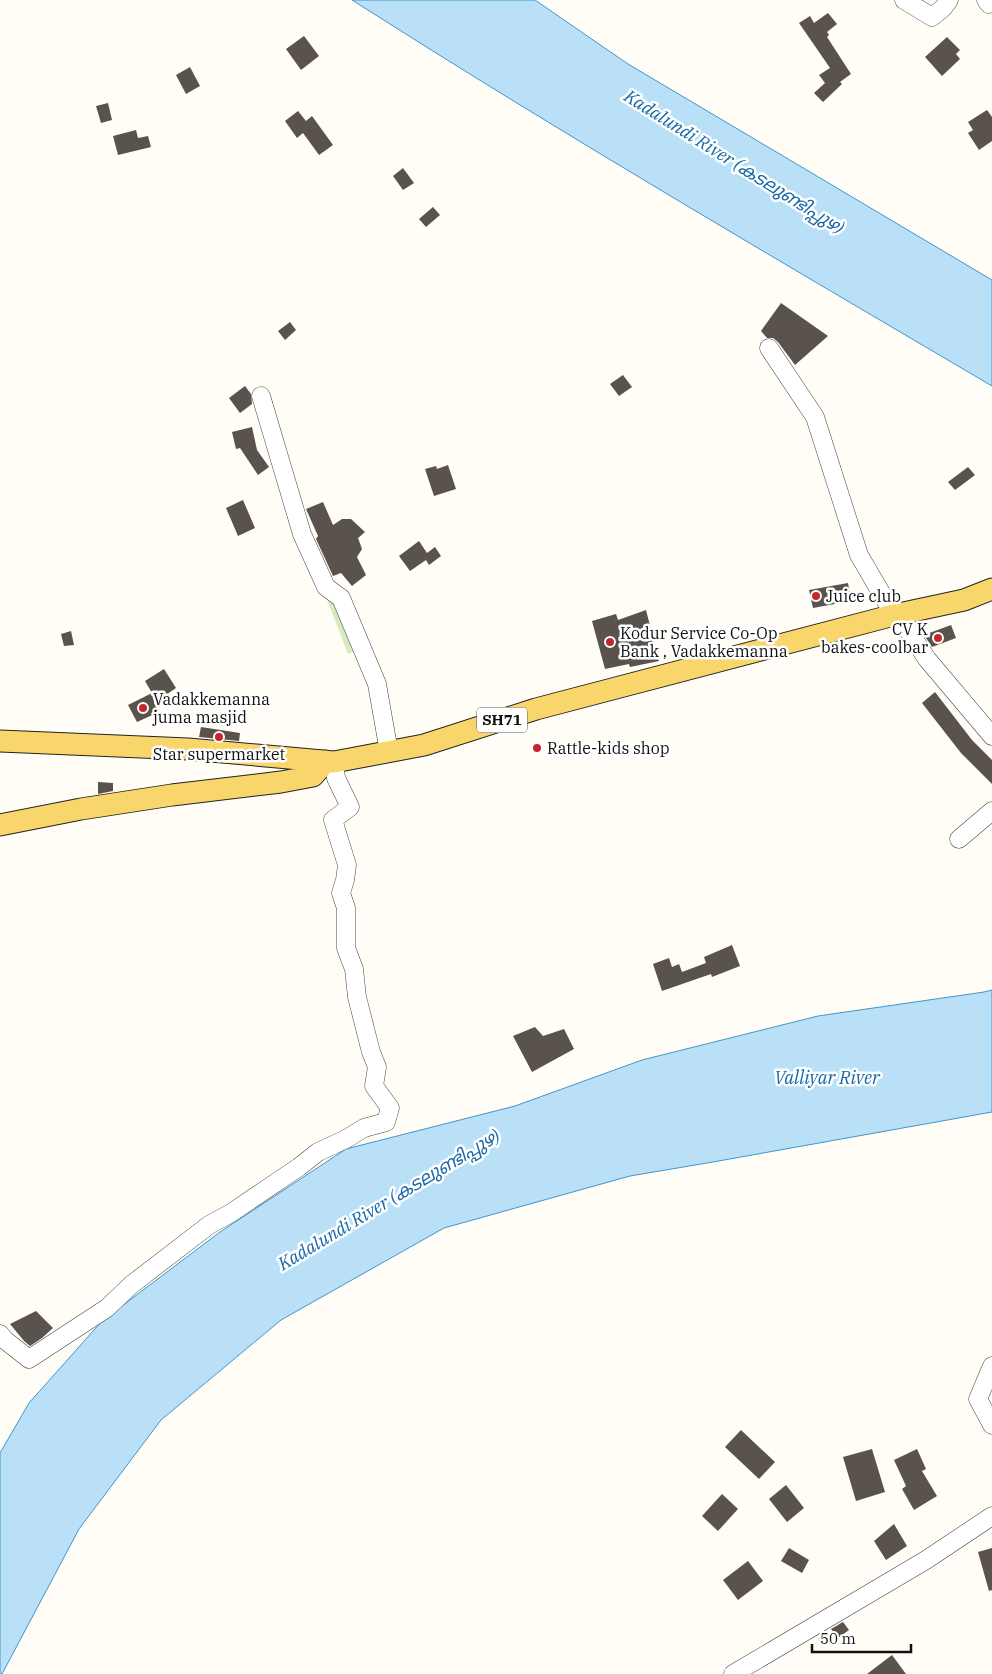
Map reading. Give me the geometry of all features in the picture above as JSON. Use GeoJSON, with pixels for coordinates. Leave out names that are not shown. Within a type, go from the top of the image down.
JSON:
{"type":"FeatureCollection","features":[{"type":"Feature","properties":{"kind":"main road","name":"SH71"},"geometry":{"type":"LineString","coordinates":[[0,741],[188,749],[330,762],[424,745],[536,709],[894,616],[964,600],[992,589]]}},
{"type":"Feature","properties":{"kind":"main road"},"geometry":{"type":"LineString","coordinates":[[0,825],[80,809],[313,776],[330,762]]}},
{"type":"Feature","properties":{"kind":"street"},"geometry":{"type":"LineString","coordinates":[[904,0],[932,17],[949,0]]}},
{"type":"Feature","properties":{"kind":"street"},"geometry":{"type":"LineString","coordinates":[[769,348],[815,417],[860,555],[894,616],[908,630],[927,659],[992,736]]}},
{"type":"Feature","properties":{"kind":"street"},"geometry":{"type":"LineString","coordinates":[[261,396],[302,534],[326,587],[341,598],[377,684],[389,752]]}},
{"type":"Feature","properties":{"kind":"street"},"geometry":{"type":"LineString","coordinates":[[0,1334],[29,1359],[108,1308],[131,1284],[209,1225],[238,1208],[318,1152],[364,1128],[386,1122],[390,1108],[374,1086],[377,1067],[371,1052],[357,997],[354,969],[346,948],[346,908],[341,893],[347,865],[333,820],[350,807],[330,762]]}},
{"type":"Feature","properties":{"kind":"street"},"geometry":{"type":"LineString","coordinates":[[959,839],[992,811]]}},
{"type":"Feature","properties":{"kind":"street"},"geometry":{"type":"LineString","coordinates":[[992,1366],[978,1399],[992,1425]]}},
{"type":"Feature","properties":{"kind":"street"},"geometry":{"type":"LineString","coordinates":[[733,1674],[926,1560],[992,1516]]}},
{"type":"Feature","properties":{"kind":"green space"},"geometry":{"type":"Polygon","coordinates":[[[338,588],[358,649],[348,654],[325,594],[338,588]]]}},
{"type":"Feature","properties":{"kind":"water","name":"Kadalundi River (കടലുണ്ടിപ്പുഴ)"},"geometry":{"type":"Polygon","coordinates":[[[352,0],[535,0],[628,64],[992,280],[992,386],[590,148],[352,0]]]}},
{"type":"Feature","properties":{"kind":"water","name":"Valliyar River"},"geometry":{"type":"Polygon","coordinates":[[[992,990],[992,1112],[630,1176],[444,1228],[281,1320],[161,1420],[79,1529],[2,1674],[0,1674],[0,1453],[29,1403],[102,1321],[220,1232],[346,1149],[515,1106],[642,1060],[818,1016],[992,990]]]}},
{"type":"Feature","properties":{"kind":"building"},"geometry":{"type":"Polygon","coordinates":[[[828,13],[837,24],[827,32],[829,35],[827,37],[851,74],[840,82],[842,84],[823,102],[814,93],[825,83],[819,75],[830,68],[799,23],[810,16],[814,23],[828,13]]]}},
{"type":"Feature","properties":{"kind":"building"},"geometry":{"type":"Polygon","coordinates":[[[304,36],[319,56],[301,70],[286,49],[304,36]]]}},
{"type":"Feature","properties":{"kind":"building"},"geometry":{"type":"Polygon","coordinates":[[[947,37],[960,50],[956,54],[960,59],[942,76],[925,57],[947,37]]]}},
{"type":"Feature","properties":{"kind":"building"},"geometry":{"type":"Polygon","coordinates":[[[190,67],[200,86],[186,94],[176,75],[190,67]]]}},
{"type":"Feature","properties":{"kind":"building"},"geometry":{"type":"Polygon","coordinates":[[[108,103],[112,120],[101,123],[96,106],[108,103]]]}},
{"type":"Feature","properties":{"kind":"building"},"geometry":{"type":"Polygon","coordinates":[[[987,110],[992,117],[992,141],[979,150],[968,133],[973,130],[968,122],[987,110]]]}},
{"type":"Feature","properties":{"kind":"building"},"geometry":{"type":"Polygon","coordinates":[[[298,111],[306,121],[312,116],[333,145],[319,155],[303,133],[297,138],[285,121],[298,111]]]}},
{"type":"Feature","properties":{"kind":"building"},"geometry":{"type":"Polygon","coordinates":[[[136,130],[138,138],[148,136],[151,147],[118,155],[113,136],[136,130]]]}},
{"type":"Feature","properties":{"kind":"building"},"geometry":{"type":"Polygon","coordinates":[[[403,168],[414,183],[403,190],[393,176],[403,168]]]}},
{"type":"Feature","properties":{"kind":"building"},"geometry":{"type":"Polygon","coordinates":[[[433,207],[440,215],[426,227],[419,219],[433,207]]]}},
{"type":"Feature","properties":{"kind":"building"},"geometry":{"type":"Polygon","coordinates":[[[781,303],[828,336],[795,365],[778,342],[773,338],[767,338],[761,331],[781,303]]]}},
{"type":"Feature","properties":{"kind":"building"},"geometry":{"type":"Polygon","coordinates":[[[290,322],[296,330],[285,340],[278,331],[290,322]]]}},
{"type":"Feature","properties":{"kind":"building"},"geometry":{"type":"Polygon","coordinates":[[[623,375],[632,387],[619,396],[610,384],[623,375]]]}},
{"type":"Feature","properties":{"kind":"building"},"geometry":{"type":"Polygon","coordinates":[[[245,386],[251,394],[252,404],[240,413],[229,398],[245,386]]]}},
{"type":"Feature","properties":{"kind":"building"},"geometry":{"type":"Polygon","coordinates":[[[252,427],[257,450],[269,467],[258,475],[240,448],[236,449],[232,432],[252,427]]]}},
{"type":"Feature","properties":{"kind":"building"},"geometry":{"type":"Polygon","coordinates":[[[448,465],[456,489],[434,496],[425,469],[436,466],[437,469],[448,465]]]}},
{"type":"Feature","properties":{"kind":"building"},"geometry":{"type":"Polygon","coordinates":[[[968,467],[975,475],[955,490],[948,482],[968,467]]]}},
{"type":"Feature","properties":{"kind":"building"},"geometry":{"type":"Polygon","coordinates":[[[243,500],[255,528],[238,536],[226,508],[243,500]]]}},
{"type":"Feature","properties":{"kind":"building"},"geometry":{"type":"Polygon","coordinates":[[[323,502],[333,525],[342,519],[351,519],[365,532],[358,538],[362,549],[357,557],[366,575],[352,586],[341,573],[333,576],[316,539],[318,536],[306,509],[323,502]]]}},
{"type":"Feature","properties":{"kind":"building"},"geometry":{"type":"Polygon","coordinates":[[[419,541],[427,553],[435,547],[441,556],[429,565],[426,560],[410,571],[399,556],[419,541]]]}},
{"type":"Feature","properties":{"kind":"building"},"geometry":{"type":"Polygon","coordinates":[[[848,583],[851,601],[813,608],[809,590],[848,583]]]}},
{"type":"Feature","properties":{"kind":"building"},"geometry":{"type":"Polygon","coordinates":[[[646,610],[659,661],[630,667],[629,664],[605,669],[592,621],[616,614],[618,620],[646,610]]]}},
{"type":"Feature","properties":{"kind":"building","name":"CV K bakes-coolbar"},"geometry":{"type":"Polygon","coordinates":[[[951,625],[956,638],[932,647],[924,635],[951,625]]]}},
{"type":"Feature","properties":{"kind":"building"},"geometry":{"type":"Polygon","coordinates":[[[71,631],[74,645],[64,646],[61,634],[71,631]]]}},
{"type":"Feature","properties":{"kind":"building"},"geometry":{"type":"Polygon","coordinates":[[[164,669],[176,688],[154,703],[159,712],[137,722],[128,705],[152,693],[145,681],[164,669]]]}},
{"type":"Feature","properties":{"kind":"building"},"geometry":{"type":"Polygon","coordinates":[[[935,692],[972,740],[992,760],[992,784],[961,753],[922,703],[935,692]]]}},
{"type":"Feature","properties":{"kind":"building","name":"Star supermarket"},"geometry":{"type":"Polygon","coordinates":[[[201,727],[240,733],[239,741],[199,737],[201,727]]]}},
{"type":"Feature","properties":{"kind":"building"},"geometry":{"type":"Polygon","coordinates":[[[98,782],[113,783],[113,791],[98,794],[98,782]]]}},
{"type":"Feature","properties":{"kind":"building"},"geometry":{"type":"Polygon","coordinates":[[[732,945],[740,966],[712,977],[711,974],[662,991],[653,964],[669,958],[672,967],[679,964],[682,972],[706,963],[704,957],[732,945]]]}},
{"type":"Feature","properties":{"kind":"building"},"geometry":{"type":"Polygon","coordinates":[[[535,1027],[543,1036],[564,1029],[574,1049],[532,1072],[513,1036],[535,1027]]]}},
{"type":"Feature","properties":{"kind":"building"},"geometry":{"type":"Polygon","coordinates":[[[36,1311],[53,1328],[30,1346],[10,1324],[36,1311]]]}},
{"type":"Feature","properties":{"kind":"building"},"geometry":{"type":"Polygon","coordinates":[[[741,1430],[775,1462],[759,1479],[725,1447],[741,1430]]]}},
{"type":"Feature","properties":{"kind":"building"},"geometry":{"type":"Polygon","coordinates":[[[872,1449],[885,1492],[856,1501],[843,1457],[872,1449]]]}},
{"type":"Feature","properties":{"kind":"building"},"geometry":{"type":"Polygon","coordinates":[[[917,1449],[926,1469],[922,1471],[937,1496],[914,1510],[902,1489],[906,1486],[894,1460],[917,1449]]]}},
{"type":"Feature","properties":{"kind":"building"},"geometry":{"type":"Polygon","coordinates":[[[786,1485],[804,1508],[787,1522],[769,1499],[786,1485]]]}},
{"type":"Feature","properties":{"kind":"building"},"geometry":{"type":"Polygon","coordinates":[[[722,1494],[738,1509],[718,1531],[702,1516],[722,1494]]]}},
{"type":"Feature","properties":{"kind":"building"},"geometry":{"type":"Polygon","coordinates":[[[894,1524],[907,1546],[886,1560],[874,1541],[894,1524]]]}},
{"type":"Feature","properties":{"kind":"building"},"geometry":{"type":"Polygon","coordinates":[[[789,1548],[809,1560],[802,1573],[781,1561],[789,1548]]]}},
{"type":"Feature","properties":{"kind":"building"},"geometry":{"type":"Polygon","coordinates":[[[992,1548],[992,1590],[989,1591],[978,1552],[992,1548]]]}},
{"type":"Feature","properties":{"kind":"building"},"geometry":{"type":"Polygon","coordinates":[[[748,1561],[763,1581],[738,1600],[723,1580],[748,1561]]]}},
{"type":"Feature","properties":{"kind":"building"},"geometry":{"type":"Polygon","coordinates":[[[843,1622],[849,1630],[838,1638],[831,1629],[843,1622]]]}},
{"type":"Feature","properties":{"kind":"building"},"geometry":{"type":"Polygon","coordinates":[[[892,1655],[906,1674],[867,1674],[892,1655]]]}},
{"type":"Feature","properties":{"kind":"place","name":"Juice club"},"geometry":{"type":"Point","coordinates":[816,596]}},
{"type":"Feature","properties":{"kind":"place","name":"CV K bakes-coolbar"},"geometry":{"type":"Point","coordinates":[938,638]}},
{"type":"Feature","properties":{"kind":"place","name":"Kodur Service Co-Op Bank , Vadakkemanna"},"geometry":{"type":"Point","coordinates":[610,642]}},
{"type":"Feature","properties":{"kind":"place","name":"Vadakkemanna juma masjid"},"geometry":{"type":"Point","coordinates":[143,708]}},
{"type":"Feature","properties":{"kind":"place","name":"Star supermarket"},"geometry":{"type":"Point","coordinates":[219,737]}},
{"type":"Feature","properties":{"kind":"place","name":"Rattle-kids shop"},"geometry":{"type":"Point","coordinates":[537,748]}}]}
